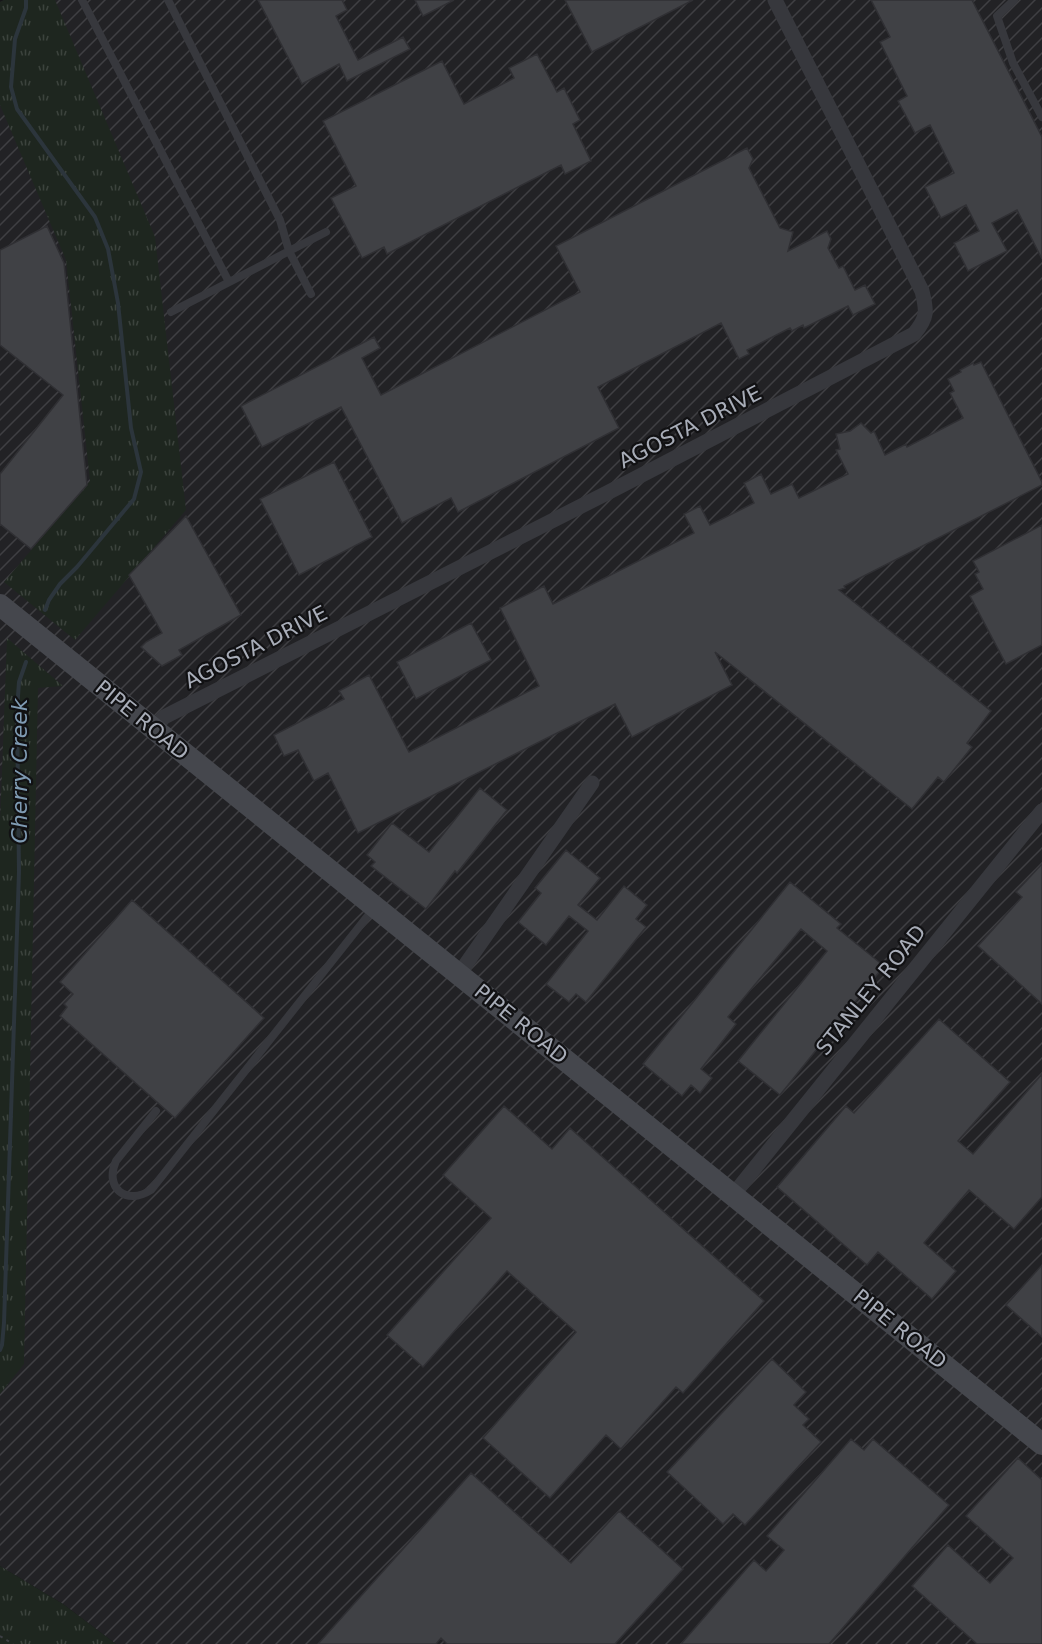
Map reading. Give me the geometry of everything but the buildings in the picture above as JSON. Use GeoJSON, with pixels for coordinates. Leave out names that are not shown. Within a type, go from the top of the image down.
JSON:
{"type":"FeatureCollection","features":[{"type":"Feature","properties":{"kind":"street","name":"AGOSTA DRIVE"},"geometry":{"type":"LineString","coordinates":[[154,729],[164,717],[608,493],[914,334],[924,323],[927,309],[922,291],[775,0]]}},
{"type":"Feature","properties":{"kind":"street","name":"PIPE ROAD"},"geometry":{"type":"LineString","coordinates":[[0,605],[1042,1444]]}},
{"type":"Feature","properties":{"kind":"street"},"geometry":{"type":"LineString","coordinates":[[459,974],[592,783]]}},
{"type":"Feature","properties":{"kind":"street","name":"STANLEY ROAD"},"geometry":{"type":"LineString","coordinates":[[733,1195],[1042,811]]}},
{"type":"Feature","properties":{"kind":"lane"},"geometry":{"type":"LineString","coordinates":[[82,0],[229,282]]}},
{"type":"Feature","properties":{"kind":"lane"},"geometry":{"type":"LineString","coordinates":[[168,0],[280,220],[289,251],[311,294]]}},
{"type":"Feature","properties":{"kind":"lane"},"geometry":{"type":"LineString","coordinates":[[1014,0],[997,16],[1013,63],[1042,117]]}},
{"type":"Feature","properties":{"kind":"lane"},"geometry":{"type":"LineString","coordinates":[[171,312],[326,231]]}},
{"type":"Feature","properties":{"kind":"lane"},"geometry":{"type":"LineString","coordinates":[[156,1111],[116,1161],[113,1168],[111,1177],[115,1187],[121,1193],[132,1197],[151,1190],[375,907]]}},
{"type":"Feature","properties":{"kind":"path"},"geometry":{"type":"LineString","coordinates":[[0,1636],[13,1644]]}},
{"type":"Feature","properties":{"kind":"shaded area"},"geometry":{"type":"Polygon","coordinates":[[[4,0],[1042,0],[1042,1644],[116,1644],[63,1604],[0,1566],[0,2],[4,0]]]}},
{"type":"Feature","properties":{"kind":"green space"},"geometry":{"type":"Polygon","coordinates":[[[4,0],[55,0],[155,237],[186,510],[75,640],[4,582],[90,481],[66,260],[0,105],[0,2],[4,0]]]}},
{"type":"Feature","properties":{"kind":"green space"},"geometry":{"type":"Polygon","coordinates":[[[7,638],[63,686],[38,688],[24,1364],[0,1394],[0,824],[7,638]]]}},
{"type":"Feature","properties":{"kind":"green space"},"geometry":{"type":"Polygon","coordinates":[[[0,1566],[63,1604],[116,1644],[0,1644],[0,1566]]]}},
{"type":"Feature","properties":{"kind":"waterway","name":"Cherry Creek"},"geometry":{"type":"LineString","coordinates":[[26,0],[26,8],[15,39],[11,87],[17,109],[95,217],[108,249],[118,303],[131,428],[141,472],[134,499],[60,584],[45,610]]}},
{"type":"Feature","properties":{"kind":"waterway","name":"Cherry Creek"},"geometry":{"type":"LineString","coordinates":[[0,1350],[4,1323],[19,872],[17,710],[19,682],[26,662]]}}]}
